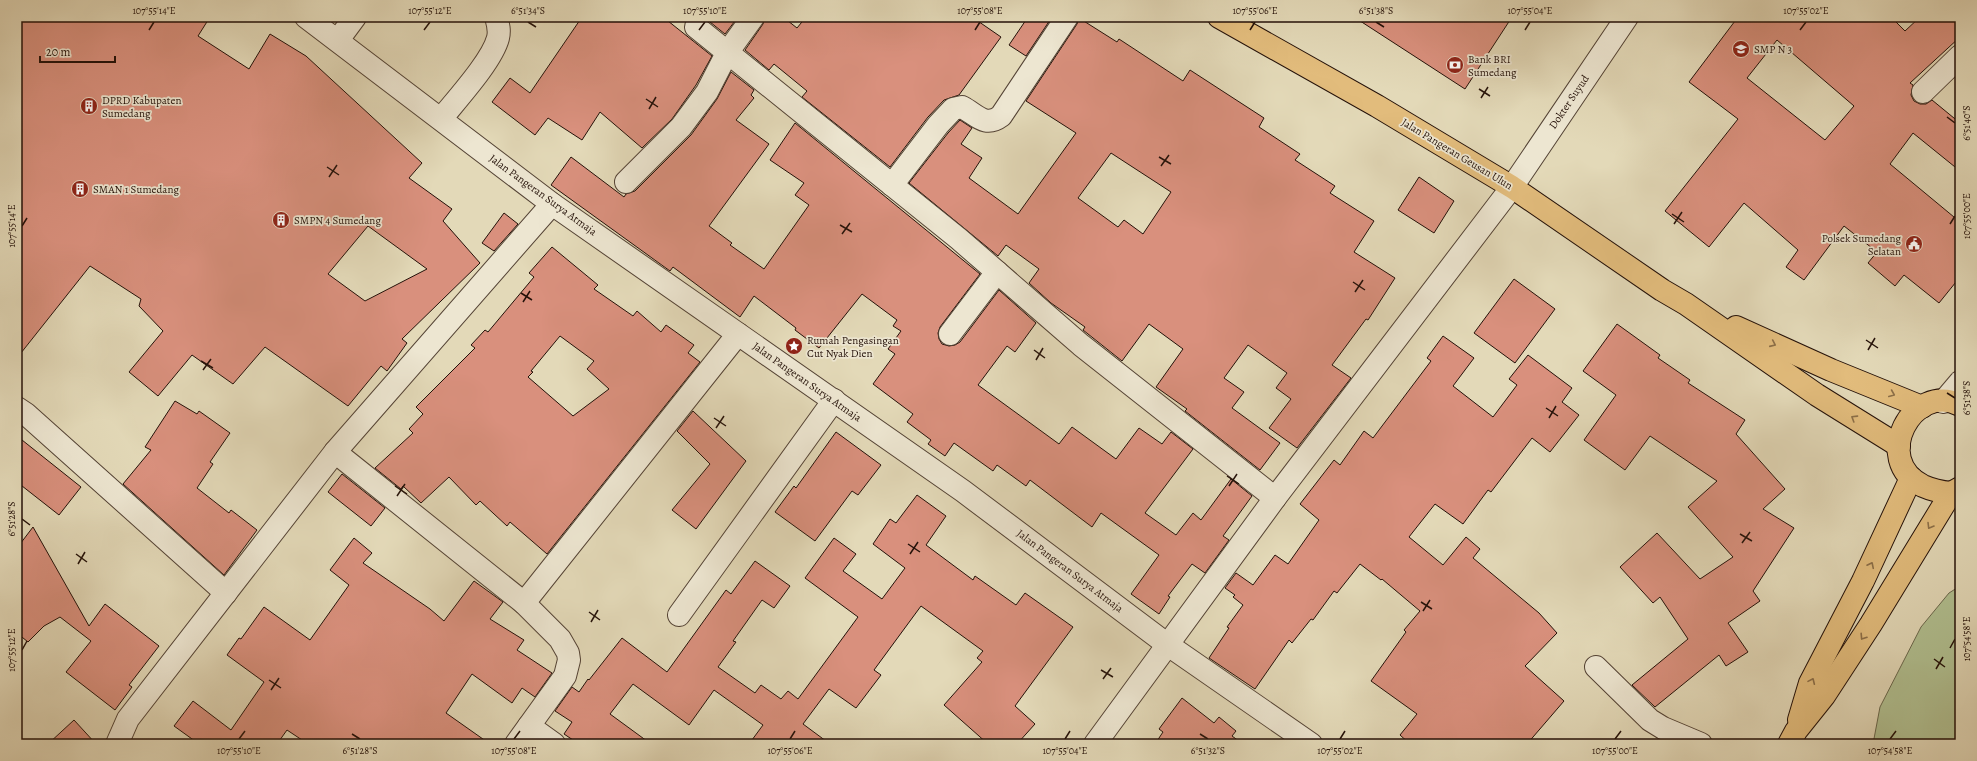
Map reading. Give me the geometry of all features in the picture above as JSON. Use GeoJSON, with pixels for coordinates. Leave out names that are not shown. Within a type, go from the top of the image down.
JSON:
{"type":"FeatureCollection","features":[{"type":"Feature","properties":{"kind":"main road","name":"Jalan Pangeran Geusan Ulun"},"geometry":{"type":"LineString","coordinates":[[1220,17],[1377,106],[1512,187],[1662,290],[1686,304]]}},
{"type":"Feature","properties":{"kind":"main road"},"geometry":{"type":"LineString","coordinates":[[1686,304],[1831,370],[1942,405]]}},
{"type":"Feature","properties":{"kind":"main road"},"geometry":{"type":"LineString","coordinates":[[1686,304],[1817,395],[1899,446]]}},
{"type":"Feature","properties":{"kind":"main road"},"geometry":{"type":"LineString","coordinates":[[1792,738],[1824,696],[1957,490],[1923,486],[1912,478],[1902,463],[1899,446],[1900,435],[1912,414],[1942,405]]}},
{"type":"Feature","properties":{"kind":"main road"},"geometry":{"type":"LineString","coordinates":[[1792,738],[1810,683],[1864,581],[1912,478]]}},
{"type":"Feature","properties":{"kind":"street","name":"Jalan Pangeran Surya Atmaja"},"geometry":{"type":"LineString","coordinates":[[306,17],[552,204],[963,491],[1168,644],[1311,744]]}},
{"type":"Feature","properties":{"kind":"street"},"geometry":{"type":"LineString","coordinates":[[338,40],[355,17]]}},
{"type":"Feature","properties":{"kind":"street"},"geometry":{"type":"LineString","coordinates":[[441,119],[492,54],[500,29],[496,17]]}},
{"type":"Feature","properties":{"kind":"street"},"geometry":{"type":"LineString","coordinates":[[626,182],[681,127],[707,92],[727,53],[753,17]]}},
{"type":"Feature","properties":{"kind":"street"},"geometry":{"type":"LineString","coordinates":[[892,185],[938,125],[953,109],[962,107],[986,122],[994,121],[1001,116],[1067,17]]}},
{"type":"Feature","properties":{"kind":"street","name":"Dokter Suyud"},"geometry":{"type":"LineString","coordinates":[[1095,744],[1276,498],[1512,187],[1627,17]]}},
{"type":"Feature","properties":{"kind":"street"},"geometry":{"type":"LineString","coordinates":[[696,27],[892,185],[997,272],[1080,345],[1276,498]]}},
{"type":"Feature","properties":{"kind":"street"},"geometry":{"type":"LineString","coordinates":[[1923,92],[1960,56]]}},
{"type":"Feature","properties":{"kind":"street"},"geometry":{"type":"LineString","coordinates":[[117,744],[128,719],[336,452],[552,204]]}},
{"type":"Feature","properties":{"kind":"street"},"geometry":{"type":"LineString","coordinates":[[950,334],[997,272]]}},
{"type":"Feature","properties":{"kind":"street"},"geometry":{"type":"LineString","coordinates":[[524,604],[738,334]]}},
{"type":"Feature","properties":{"kind":"street"},"geometry":{"type":"LineString","coordinates":[[1942,405],[1960,382]]}},
{"type":"Feature","properties":{"kind":"street"},"geometry":{"type":"LineString","coordinates":[[679,615],[834,400]]}},
{"type":"Feature","properties":{"kind":"street"},"geometry":{"type":"LineString","coordinates":[[17,408],[26,414],[226,593]]}},
{"type":"Feature","properties":{"kind":"street"},"geometry":{"type":"LineString","coordinates":[[336,452],[524,604],[560,639],[568,653],[569,660],[565,676],[516,744]]}},
{"type":"Feature","properties":{"kind":"street"},"geometry":{"type":"LineString","coordinates":[[1596,667],[1650,720],[1663,728],[1701,744]]}},
{"type":"Feature","properties":{"kind":"street"},"geometry":{"type":"LineString","coordinates":[[529,726],[554,744]]}},
{"type":"Feature","properties":{"kind":"green space"},"geometry":{"type":"Polygon","coordinates":[[[1960,586],[1960,744],[1873,744],[1880,707],[1921,627],[1949,593],[1960,586]]]}},
{"type":"Feature","properties":{"kind":"building"},"geometry":{"type":"Polygon","coordinates":[[[17,17],[210,17],[198,36],[249,69],[270,34],[306,56],[422,163],[409,178],[452,209],[443,221],[480,263],[402,339],[407,343],[387,371],[381,366],[348,406],[265,347],[233,384],[192,355],[158,396],[129,372],[163,331],[139,306],[141,299],[90,266],[17,358],[17,17]],[[368,226],[328,274],[365,301],[427,269],[368,226]]]}},
{"type":"Feature","properties":{"kind":"building"},"geometry":{"type":"Polygon","coordinates":[[[582,17],[663,17],[712,56],[696,85],[672,119],[642,148],[600,112],[582,140],[548,118],[535,135],[492,102],[510,78],[530,93],[582,17]]]}},
{"type":"Feature","properties":{"kind":"building"},"geometry":{"type":"Polygon","coordinates":[[[713,17],[738,17],[725,34],[710,22],[713,17]]]}},
{"type":"Feature","properties":{"kind":"building"},"geometry":{"type":"Polygon","coordinates":[[[765,17],[783,17],[797,28],[806,17],[972,17],[1001,37],[959,95],[944,100],[928,117],[890,167],[802,97],[807,91],[774,64],[769,70],[745,50],[763,24],[765,17]]]}},
{"type":"Feature","properties":{"kind":"building"},"geometry":{"type":"Polygon","coordinates":[[[1028,17],[1052,17],[1026,56],[1009,45],[1028,17]]]}},
{"type":"Feature","properties":{"kind":"building","name":"Bank BRI Sumedang"},"geometry":{"type":"Polygon","coordinates":[[[1354,17],[1512,17],[1465,89],[1354,17]]]}},
{"type":"Feature","properties":{"kind":"building"},"geometry":{"type":"Polygon","coordinates":[[[1738,17],[1891,17],[1905,31],[1920,17],[1960,17],[1960,37],[1910,83],[1913,85],[1911,95],[1914,101],[1920,104],[1926,104],[1932,100],[1960,123],[1960,171],[1913,133],[1890,164],[1960,222],[1960,277],[1939,303],[1904,275],[1895,286],[1868,263],[1877,252],[1844,226],[1804,280],[1786,267],[1798,250],[1744,203],[1709,247],[1665,211],[1738,119],[1689,82],[1738,17]],[[1777,40],[1747,78],[1825,140],[1854,106],[1777,40]]]}},
{"type":"Feature","properties":{"kind":"building"},"geometry":{"type":"Polygon","coordinates":[[[1079,18],[1117,42],[1119,39],[1183,81],[1190,70],[1264,118],[1259,127],[1300,154],[1295,160],[1335,186],[1330,193],[1374,221],[1354,252],[1395,278],[1368,320],[1366,319],[1332,365],[1351,378],[1297,448],[1269,428],[1291,399],[1276,388],[1287,373],[1248,345],[1224,378],[1244,392],[1232,408],[1280,443],[1260,470],[1185,411],[1187,409],[1156,387],[1183,349],[1149,324],[1122,361],[1083,330],[1085,327],[1051,303],[1029,283],[1039,269],[1006,245],[998,256],[909,183],[960,120],[972,128],[961,144],[982,158],[969,178],[1018,214],[1076,133],[1026,101],[1077,24],[1079,18]],[[1111,153],[1078,198],[1118,227],[1124,220],[1143,234],[1171,192],[1111,153]]]}},
{"type":"Feature","properties":{"kind":"building"},"geometry":{"type":"Polygon","coordinates":[[[731,72],[754,90],[751,95],[754,98],[736,120],[769,144],[709,226],[732,243],[730,245],[764,269],[809,205],[795,195],[804,183],[770,160],[795,123],[980,274],[940,327],[938,333],[942,344],[949,346],[960,342],[999,290],[1036,323],[1015,352],[1007,346],[978,385],[1059,444],[1072,427],[1116,459],[1139,428],[1162,444],[1171,432],[1193,449],[1145,513],[1176,535],[1193,513],[1201,520],[1231,479],[1252,496],[1223,536],[1229,540],[1205,573],[1192,564],[1168,596],[1170,597],[1159,614],[1131,594],[1159,555],[1101,513],[1092,527],[1030,480],[1026,486],[997,465],[993,471],[954,443],[945,456],[928,444],[931,440],[907,422],[913,414],[873,384],[895,354],[888,349],[901,331],[893,326],[897,320],[862,294],[819,348],[795,330],[796,328],[754,296],[740,317],[673,267],[670,271],[551,185],[571,157],[624,197],[626,194],[635,191],[691,135],[717,99],[731,72]]]}},
{"type":"Feature","properties":{"kind":"building"},"geometry":{"type":"Polygon","coordinates":[[[1419,177],[1454,201],[1434,233],[1398,210],[1419,177]]]}},
{"type":"Feature","properties":{"kind":"building"},"geometry":{"type":"Polygon","coordinates":[[[504,213],[518,224],[494,251],[482,243],[504,213]]]}},
{"type":"Feature","properties":{"kind":"building"},"geometry":{"type":"Polygon","coordinates":[[[552,247],[598,285],[594,289],[633,316],[637,311],[661,332],[666,325],[694,345],[688,353],[700,362],[547,554],[510,522],[507,526],[480,501],[476,505],[449,477],[421,503],[403,486],[401,489],[375,468],[413,433],[409,429],[423,414],[416,407],[475,348],[471,345],[485,330],[488,332],[534,277],[529,273],[552,247]],[[560,336],[531,371],[533,372],[528,377],[573,416],[609,389],[587,369],[594,361],[560,336]]]}},
{"type":"Feature","properties":{"kind":"building"},"geometry":{"type":"Polygon","coordinates":[[[1514,279],[1555,309],[1515,363],[1474,333],[1514,279]]]}},
{"type":"Feature","properties":{"kind":"building"},"geometry":{"type":"Polygon","coordinates":[[[1617,324],[1660,355],[1658,358],[1690,380],[1688,383],[1745,420],[1736,434],[1785,489],[1763,509],[1794,528],[1753,591],[1760,601],[1728,623],[1748,652],[1726,666],[1719,655],[1655,707],[1632,685],[1688,639],[1660,597],[1653,603],[1620,567],[1657,533],[1700,579],[1733,557],[1688,507],[1717,481],[1650,436],[1625,470],[1584,440],[1616,395],[1583,371],[1617,324]]]}},
{"type":"Feature","properties":{"kind":"building"},"geometry":{"type":"Polygon","coordinates":[[[1443,336],[1474,358],[1453,386],[1493,417],[1517,385],[1509,379],[1528,355],[1572,388],[1562,402],[1579,415],[1550,452],[1532,438],[1491,492],[1488,490],[1463,524],[1435,504],[1409,537],[1443,565],[1466,537],[1480,549],[1473,558],[1539,613],[1557,633],[1525,666],[1564,701],[1527,744],[1410,744],[1400,735],[1417,714],[1371,681],[1406,632],[1404,630],[1420,611],[1382,579],[1381,580],[1360,564],[1337,593],[1334,591],[1313,620],[1311,619],[1292,643],[1289,640],[1255,689],[1209,658],[1229,628],[1227,627],[1243,605],[1233,597],[1235,595],[1225,588],[1236,573],[1253,585],[1275,555],[1288,564],[1319,520],[1300,504],[1334,460],[1340,465],[1364,431],[1373,438],[1431,361],[1427,358],[1443,336]]]}},
{"type":"Feature","properties":{"kind":"building"},"geometry":{"type":"Polygon","coordinates":[[[175,401],[197,414],[199,411],[230,433],[210,462],[213,464],[197,488],[229,513],[231,510],[257,530],[224,575],[123,484],[151,450],[145,447],[175,401]]]}},
{"type":"Feature","properties":{"kind":"building"},"geometry":{"type":"Polygon","coordinates":[[[693,411],[746,461],[696,529],[672,510],[710,464],[677,431],[693,411]]]}},
{"type":"Feature","properties":{"kind":"building"},"geometry":{"type":"Polygon","coordinates":[[[836,432],[881,465],[858,495],[852,491],[815,541],[775,512],[794,486],[796,488],[836,432]]]}},
{"type":"Feature","properties":{"kind":"building"},"geometry":{"type":"Polygon","coordinates":[[[17,436],[81,487],[59,515],[17,482],[17,436]]]}},
{"type":"Feature","properties":{"kind":"building"},"geometry":{"type":"Polygon","coordinates":[[[342,474],[385,508],[371,526],[328,492],[342,474]]]}},
{"type":"Feature","properties":{"kind":"building"},"geometry":{"type":"Polygon","coordinates":[[[917,495],[946,516],[926,545],[973,580],[975,576],[1016,605],[1025,593],[1073,627],[1015,706],[1035,724],[1017,744],[988,744],[944,705],[982,662],[977,658],[983,651],[921,606],[874,670],[881,675],[856,708],[829,689],[803,724],[830,744],[749,744],[763,725],[714,690],[689,725],[633,684],[610,714],[651,744],[579,744],[564,734],[572,722],[555,711],[572,687],[579,692],[622,638],[667,672],[726,590],[731,594],[755,561],[790,586],[774,608],[762,600],[733,641],[736,642],[718,667],[755,693],[761,685],[781,699],[788,691],[798,699],[858,617],[805,578],[834,538],[856,554],[843,571],[882,599],[905,568],[873,544],[890,519],[896,523],[917,495]]]}},
{"type":"Feature","properties":{"kind":"building"},"geometry":{"type":"Polygon","coordinates":[[[33,527],[89,626],[105,604],[159,646],[129,685],[132,687],[115,710],[66,672],[91,641],[60,617],[44,626],[28,642],[17,633],[17,548],[33,527]]]}},
{"type":"Feature","properties":{"kind":"building"},"geometry":{"type":"Polygon","coordinates":[[[354,538],[372,553],[363,563],[430,609],[444,621],[474,581],[503,602],[490,619],[524,640],[517,650],[552,673],[535,697],[522,688],[512,703],[472,674],[446,713],[490,744],[308,744],[287,730],[277,744],[199,744],[174,726],[193,701],[231,730],[264,682],[227,655],[239,638],[241,639],[264,607],[310,640],[349,585],[330,570],[354,538]]]}},
{"type":"Feature","properties":{"kind":"building"},"geometry":{"type":"Polygon","coordinates":[[[1182,698],[1214,723],[1219,717],[1236,731],[1232,736],[1243,744],[1155,744],[1163,732],[1159,729],[1182,698]]]}},
{"type":"Feature","properties":{"kind":"building"},"geometry":{"type":"Polygon","coordinates":[[[74,720],[96,744],[48,744],[74,720]]]}},
{"type":"Feature","properties":{"kind":"place","name":"SMP N 3"},"geometry":{"type":"Point","coordinates":[1741,49]}},
{"type":"Feature","properties":{"kind":"place","name":"Bank BRI Sumedang"},"geometry":{"type":"Point","coordinates":[1455,65]}},
{"type":"Feature","properties":{"kind":"place","name":"DPRD Kabupaten Sumedang"},"geometry":{"type":"Point","coordinates":[89,106]}},
{"type":"Feature","properties":{"kind":"place","name":"SMAN 1 Sumedang"},"geometry":{"type":"Point","coordinates":[80,189]}},
{"type":"Feature","properties":{"kind":"place","name":"SMPN 4 Sumedang"},"geometry":{"type":"Point","coordinates":[281,220]}},
{"type":"Feature","properties":{"kind":"place","name":"Polsek Sumedang Selatan"},"geometry":{"type":"Point","coordinates":[1914,244]}},
{"type":"Feature","properties":{"kind":"place","name":"Rumah Pengasingan Cut Nyak Dien"},"geometry":{"type":"Point","coordinates":[794,346]}}]}
